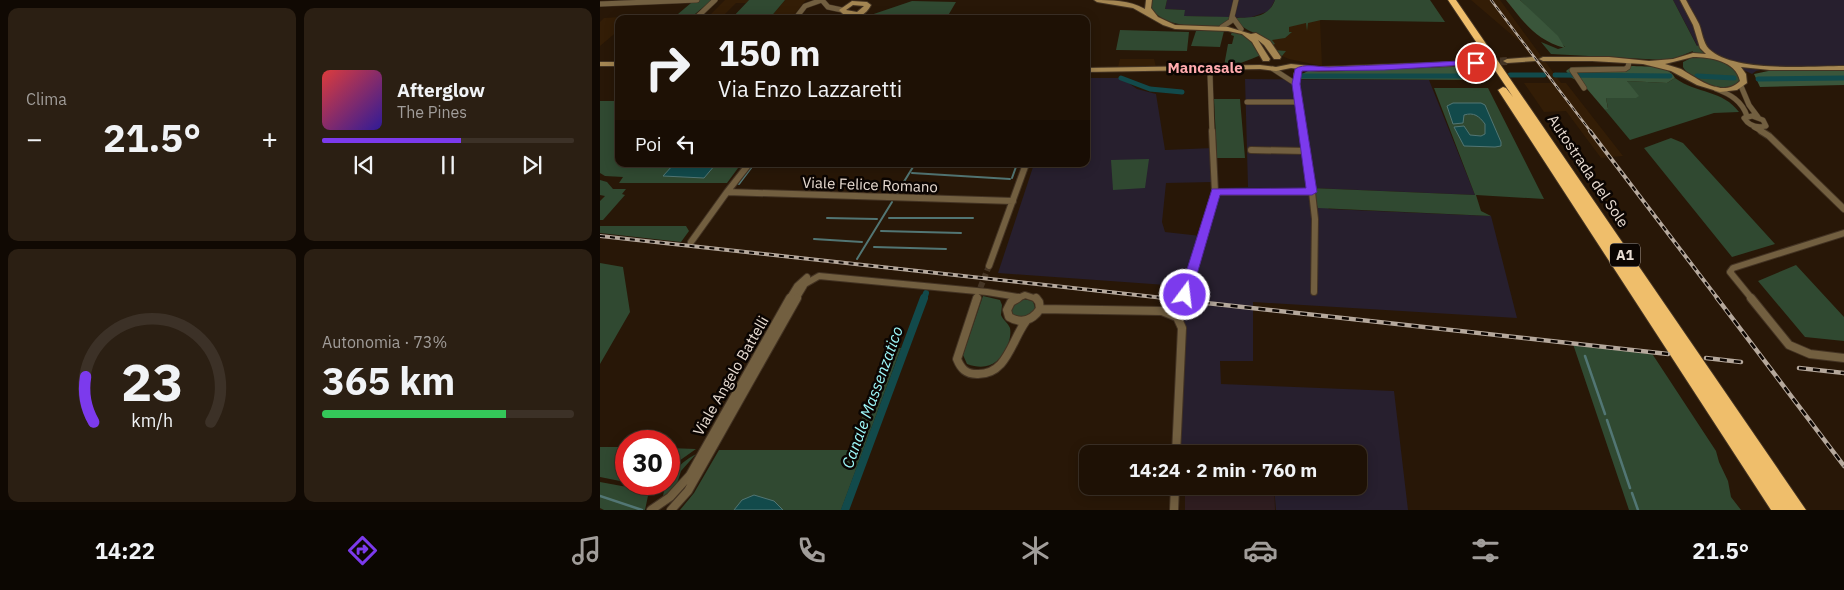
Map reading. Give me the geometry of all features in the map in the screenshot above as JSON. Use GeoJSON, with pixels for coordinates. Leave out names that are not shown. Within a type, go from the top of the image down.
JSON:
{"type":"FeatureCollection","features":[{"type":"Feature","properties":{"kind":"highway","name":"Autostrada del Sole"},"geometry":{"type":"LineString","coordinates":[[1443,0],[1781,510]]}},
{"type":"Feature","properties":{"kind":"highway","name":"Autostrada del Sole"},"geometry":{"type":"LineString","coordinates":[[1452,0],[1798,510]]}},
{"type":"Feature","properties":{"kind":"street"},"geometry":{"type":"LineString","coordinates":[[600,4],[697,0]]}},
{"type":"Feature","properties":{"kind":"street"},"geometry":{"type":"LineString","coordinates":[[699,15],[715,0]]}},
{"type":"Feature","properties":{"kind":"street"},"geometry":{"type":"LineString","coordinates":[[1097,0],[1136,7],[1156,20],[1177,28],[1230,30],[1245,33],[1255,40],[1268,64],[1296,84]]}},
{"type":"Feature","properties":{"kind":"street"},"geometry":{"type":"LineString","coordinates":[[1112,2],[1136,0]]}},
{"type":"Feature","properties":{"kind":"street"},"geometry":{"type":"LineString","coordinates":[[1149,0],[1148,8],[1152,14],[1168,23],[1188,27],[1222,27],[1241,30],[1265,41],[1282,63],[1284,72],[1294,79],[1296,84]]}},
{"type":"Feature","properties":{"kind":"street"},"geometry":{"type":"LineString","coordinates":[[1222,27],[1230,24],[1236,0]]}},
{"type":"Feature","properties":{"kind":"street"},"geometry":{"type":"LineString","coordinates":[[1683,0],[1698,30],[1704,48],[1717,58],[1740,70],[1744,76],[1741,86],[1728,89],[1714,88]]}},
{"type":"Feature","properties":{"kind":"street"},"geometry":{"type":"LineString","coordinates":[[798,15],[805,6],[823,2],[828,8],[857,14],[868,8],[868,6],[863,1],[847,11]]}},
{"type":"Feature","properties":{"kind":"street"},"geometry":{"type":"LineString","coordinates":[[1233,18],[1241,30]]}},
{"type":"Feature","properties":{"kind":"street"},"geometry":{"type":"LineString","coordinates":[[1681,72],[1678,66],[1696,43],[1698,30]]}},
{"type":"Feature","properties":{"kind":"street"},"geometry":{"type":"LineString","coordinates":[[1543,59],[1650,63],[1702,55],[1717,58]]}},
{"type":"Feature","properties":{"kind":"street"},"geometry":{"type":"LineString","coordinates":[[1507,61],[1532,60]]}},
{"type":"Feature","properties":{"kind":"street"},"geometry":{"type":"LineString","coordinates":[[1584,88],[1572,72],[1575,69],[1625,68],[1628,67],[1629,62]]}},
{"type":"Feature","properties":{"kind":"street"},"geometry":{"type":"LineString","coordinates":[[1268,64],[1282,63],[1302,68],[1324,69],[1476,63]]}},
{"type":"Feature","properties":{"kind":"street"},"geometry":{"type":"LineString","coordinates":[[1090,70],[1230,69],[1282,63],[1324,69]]}},
{"type":"Feature","properties":{"kind":"street"},"geometry":{"type":"LineString","coordinates":[[1650,63],[1681,72],[1697,82],[1714,88],[1738,101],[1745,108],[1747,116],[1744,118],[1745,122],[1769,136],[1844,209]]}},
{"type":"Feature","properties":{"kind":"street"},"geometry":{"type":"LineString","coordinates":[[1728,63],[1770,68],[1844,68]]}},
{"type":"Feature","properties":{"kind":"street"},"geometry":{"type":"LineString","coordinates":[[600,64],[615,64]]}},
{"type":"Feature","properties":{"kind":"street"},"geometry":{"type":"LineString","coordinates":[[1302,68],[1296,74],[1296,84],[1315,219],[1314,292]]}},
{"type":"Feature","properties":{"kind":"street"},"geometry":{"type":"LineString","coordinates":[[1744,76],[1749,72],[1770,68]]}},
{"type":"Feature","properties":{"kind":"street"},"geometry":{"type":"LineString","coordinates":[[1185,295],[1216,192],[1210,74]]}},
{"type":"Feature","properties":{"kind":"street"},"geometry":{"type":"LineString","coordinates":[[1741,86],[1749,105],[1758,117],[1765,122],[1769,136]]}},
{"type":"Feature","properties":{"kind":"street"},"geometry":{"type":"LineString","coordinates":[[1247,102],[1298,102]]}},
{"type":"Feature","properties":{"kind":"street"},"geometry":{"type":"LineString","coordinates":[[1747,116],[1758,117]]}},
{"type":"Feature","properties":{"kind":"street"},"geometry":{"type":"LineString","coordinates":[[1754,127],[1766,126]]}},
{"type":"Feature","properties":{"kind":"street"},"geometry":{"type":"LineString","coordinates":[[1251,150],[1306,151]]}},
{"type":"Feature","properties":{"kind":"street"},"geometry":{"type":"LineString","coordinates":[[691,242],[747,167]]}},
{"type":"Feature","properties":{"kind":"street"},"geometry":{"type":"LineString","coordinates":[[988,266],[1025,167]]}},
{"type":"Feature","properties":{"kind":"street","name":"Viale Felice Romano"},"geometry":{"type":"LineString","coordinates":[[727,192],[1012,201]]}},
{"type":"Feature","properties":{"kind":"street"},"geometry":{"type":"LineString","coordinates":[[1216,192],[1312,192]]}},
{"type":"Feature","properties":{"kind":"street"},"geometry":{"type":"LineString","coordinates":[[1844,233],[1733,268],[1730,272],[1789,345],[1810,354],[1844,358]]}},
{"type":"Feature","properties":{"kind":"street","name":"Viale Angelo Battelli"},"geometry":{"type":"LineString","coordinates":[[651,510],[670,497],[690,475],[800,282],[808,276],[817,273],[1018,297],[1029,296],[1036,298],[1040,303],[1040,309]]}},
{"type":"Feature","properties":{"kind":"street","name":"Viale Angelo Battelli"},"geometry":{"type":"LineString","coordinates":[[671,510],[683,497],[696,477],[805,284],[815,277],[841,277]]}},
{"type":"Feature","properties":{"kind":"street"},"geometry":{"type":"LineString","coordinates":[[997,294],[1008,305],[1007,314],[1012,319],[1015,335]]}},
{"type":"Feature","properties":{"kind":"street"},"geometry":{"type":"LineString","coordinates":[[977,297],[958,351],[957,359],[963,370],[977,374],[988,373],[998,368],[1010,353],[1015,335],[1026,320]]}},
{"type":"Feature","properties":{"kind":"street"},"geometry":{"type":"LineString","coordinates":[[1008,305],[1018,297]]}},
{"type":"Feature","properties":{"kind":"street"},"geometry":{"type":"LineString","coordinates":[[1012,319],[1026,320],[1035,316],[1040,309],[1162,311],[1177,317],[1182,328],[1176,445]]}},
{"type":"Feature","properties":{"kind":"street"},"geometry":{"type":"LineString","coordinates":[[1174,510],[1175,495]]}},
{"type":"Feature","properties":{"kind":"shaded area"},"geometry":{"type":"Polygon","coordinates":[[[725,0],[749,0],[746,3],[736,3],[724,15],[710,15],[725,0]]]}},
{"type":"Feature","properties":{"kind":"shaded area"},"geometry":{"type":"Polygon","coordinates":[[[785,0],[806,0],[794,15],[772,15],[785,0]]]}},
{"type":"Feature","properties":{"kind":"shaded area"},"geometry":{"type":"Polygon","coordinates":[[[1167,0],[1275,0],[1269,11],[1249,18],[1183,16],[1184,10],[1165,9],[1167,0]]]}},
{"type":"Feature","properties":{"kind":"shaded area"},"geometry":{"type":"Polygon","coordinates":[[[1471,0],[1500,0],[1561,83],[1566,83],[1623,156],[1601,158],[1566,111],[1544,112],[1524,83],[1551,83],[1519,41],[1471,0]]]}},
{"type":"Feature","properties":{"kind":"shaded area"},"geometry":{"type":"Polygon","coordinates":[[[1673,0],[1844,0],[1844,66],[1771,68],[1756,71],[1752,74],[1699,49],[1673,0]]]}},
{"type":"Feature","properties":{"kind":"shaded area"},"geometry":{"type":"Polygon","coordinates":[[[615,17],[615,33],[600,46],[600,22],[604,18],[615,17]]]}},
{"type":"Feature","properties":{"kind":"shaded area"},"geometry":{"type":"Polygon","coordinates":[[[1320,20],[1322,66],[1289,59],[1277,54],[1266,40],[1281,28],[1320,20]]]}},
{"type":"Feature","properties":{"kind":"shaded area"},"geometry":{"type":"Polygon","coordinates":[[[1120,59],[1154,59],[1156,67],[1118,67],[1120,59]]]}},
{"type":"Feature","properties":{"kind":"shaded area"},"geometry":{"type":"Polygon","coordinates":[[[1090,78],[1121,78],[1137,89],[1156,94],[1165,150],[1213,148],[1213,182],[1166,183],[1162,222],[1165,232],[1201,236],[1215,188],[1248,187],[1245,79],[1429,80],[1475,195],[1312,188],[1329,209],[1491,216],[1517,318],[1253,302],[1253,361],[1220,361],[1221,384],[1394,391],[1408,510],[1276,510],[1275,495],[1367,495],[1367,445],[1176,445],[1180,286],[998,273],[1033,167],[1090,167],[1090,78]]]}},
{"type":"Feature","properties":{"kind":"shaded area"},"geometry":{"type":"Polygon","coordinates":[[[1185,495],[1274,495],[1275,510],[1185,510],[1185,495]]]}},
{"type":"Feature","properties":{"kind":"green space"},"geometry":{"type":"Polygon","coordinates":[[[700,0],[712,0],[694,15],[670,15],[678,14],[691,3],[700,0]]]}},
{"type":"Feature","properties":{"kind":"green space"},"geometry":{"type":"Polygon","coordinates":[[[749,0],[785,0],[772,15],[735,15],[749,0]]]}},
{"type":"Feature","properties":{"kind":"green space"},"geometry":{"type":"Polygon","coordinates":[[[1151,0],[1167,0],[1165,9],[1185,10],[1184,16],[1231,17],[1223,26],[1193,26],[1174,23],[1157,15],[1150,8],[1151,0]]]}},
{"type":"Feature","properties":{"kind":"green space"},"geometry":{"type":"Polygon","coordinates":[[[1275,0],[1430,0],[1445,22],[1321,20],[1308,23],[1307,31],[1306,23],[1289,27],[1289,32],[1292,32],[1285,38],[1272,40],[1275,44],[1272,45],[1273,50],[1265,39],[1240,24],[1237,18],[1249,18],[1265,13],[1275,0]]]}},
{"type":"Feature","properties":{"kind":"green space"},"geometry":{"type":"Polygon","coordinates":[[[1506,0],[1520,0],[1558,36],[1565,48],[1555,45],[1538,35],[1506,0]]]}},
{"type":"Feature","properties":{"kind":"green space"},"geometry":{"type":"Polygon","coordinates":[[[1520,0],[1673,0],[1697,46],[1699,45],[1710,55],[1692,53],[1693,51],[1673,59],[1664,60],[1551,54],[1541,42],[1558,49],[1565,47],[1520,0]]]}},
{"type":"Feature","properties":{"kind":"green space"},"geometry":{"type":"Polygon","coordinates":[[[912,1],[956,2],[948,15],[871,15],[912,1]]]}},
{"type":"Feature","properties":{"kind":"green space"},"geometry":{"type":"Polygon","coordinates":[[[1120,30],[1189,32],[1187,51],[1116,50],[1120,30]]]}},
{"type":"Feature","properties":{"kind":"green space"},"geometry":{"type":"Polygon","coordinates":[[[1196,31],[1224,31],[1220,47],[1191,46],[1196,31]]]}},
{"type":"Feature","properties":{"kind":"green space"},"geometry":{"type":"Polygon","coordinates":[[[1232,31],[1251,38],[1262,55],[1239,64],[1224,66],[1228,44],[1232,44],[1234,36],[1231,35],[1232,31]]]}},
{"type":"Feature","properties":{"kind":"green space"},"geometry":{"type":"Polygon","coordinates":[[[1273,50],[1286,51],[1282,56],[1273,50]]]}},
{"type":"Feature","properties":{"kind":"green space"},"geometry":{"type":"Polygon","coordinates":[[[1693,57],[1721,61],[1733,69],[1741,80],[1735,85],[1728,87],[1719,87],[1701,82],[1687,73],[1683,67],[1683,62],[1693,57]]]}},
{"type":"Feature","properties":{"kind":"green space"},"geometry":{"type":"Polygon","coordinates":[[[1479,65],[1487,80],[1301,79],[1302,74],[1308,71],[1479,65]]]}},
{"type":"Feature","properties":{"kind":"green space"},"geometry":{"type":"Polygon","coordinates":[[[1634,66],[1663,69],[1675,78],[1667,83],[1627,81],[1639,96],[1636,98],[1606,98],[1608,109],[1605,110],[1582,83],[1572,78],[1566,71],[1571,67],[1634,66]]]}},
{"type":"Feature","properties":{"kind":"green space"},"geometry":{"type":"Polygon","coordinates":[[[1844,69],[1844,85],[1760,87],[1754,74],[1773,70],[1844,69]]]}},
{"type":"Feature","properties":{"kind":"green space"},"geometry":{"type":"Polygon","coordinates":[[[1675,78],[1692,87],[1718,96],[1733,105],[1739,112],[1714,113],[1630,140],[1605,110],[1608,108],[1606,98],[1636,98],[1627,81],[1667,83],[1675,78]]]}},
{"type":"Feature","properties":{"kind":"green space"},"geometry":{"type":"Polygon","coordinates":[[[1434,88],[1488,88],[1544,199],[1476,195],[1481,211],[1491,216],[1318,208],[1311,188],[1475,195],[1434,88]]]}},
{"type":"Feature","properties":{"kind":"green space"},"geometry":{"type":"Polygon","coordinates":[[[1214,99],[1240,99],[1245,158],[1217,158],[1214,99]]]}},
{"type":"Feature","properties":{"kind":"green space"},"geometry":{"type":"Polygon","coordinates":[[[600,101],[615,101],[615,167],[739,167],[727,183],[619,183],[623,177],[605,176],[600,173],[600,101]]]}},
{"type":"Feature","properties":{"kind":"green space"},"geometry":{"type":"Polygon","coordinates":[[[1671,138],[1683,143],[1775,244],[1732,257],[1644,148],[1671,138]]]}},
{"type":"Feature","properties":{"kind":"green space"},"geometry":{"type":"Polygon","coordinates":[[[1149,159],[1145,188],[1113,190],[1111,160],[1149,159]]]}},
{"type":"Feature","properties":{"kind":"green space"},"geometry":{"type":"Polygon","coordinates":[[[600,180],[607,182],[613,189],[626,189],[622,194],[625,195],[603,220],[600,220],[600,201],[605,196],[600,195],[600,180]]]}},
{"type":"Feature","properties":{"kind":"green space"},"geometry":{"type":"Polygon","coordinates":[[[600,226],[686,226],[689,231],[681,242],[600,233],[600,226]]]}},
{"type":"Feature","properties":{"kind":"green space"},"geometry":{"type":"Polygon","coordinates":[[[600,263],[623,267],[630,312],[600,364],[600,263]]]}},
{"type":"Feature","properties":{"kind":"green space"},"geometry":{"type":"Polygon","coordinates":[[[1796,265],[1844,317],[1844,341],[1805,337],[1758,281],[1796,265]]]}},
{"type":"Feature","properties":{"kind":"green space"},"geometry":{"type":"Polygon","coordinates":[[[983,296],[1000,300],[1002,305],[1001,315],[1010,328],[1010,338],[1005,351],[997,361],[981,367],[967,364],[963,355],[983,296]]]}},
{"type":"Feature","properties":{"kind":"green space"},"geometry":{"type":"Polygon","coordinates":[[[1023,299],[1033,301],[1035,308],[1032,313],[1022,318],[1013,315],[1011,310],[1013,304],[1023,299]]]}},
{"type":"Feature","properties":{"kind":"green space"},"geometry":{"type":"Polygon","coordinates":[[[1573,344],[1651,352],[1716,451],[1728,481],[1731,497],[1741,510],[1629,510],[1573,344]]]}},
{"type":"Feature","properties":{"kind":"green space"},"geometry":{"type":"Polygon","coordinates":[[[890,348],[901,348],[841,510],[680,510],[694,493],[719,450],[849,450],[890,348]]]}},
{"type":"Feature","properties":{"kind":"green space"},"geometry":{"type":"Polygon","coordinates":[[[600,447],[615,447],[615,480],[600,477],[600,447]]]}},
{"type":"Feature","properties":{"kind":"green space"},"geometry":{"type":"Polygon","coordinates":[[[680,448],[696,449],[680,460],[680,448]]]}},
{"type":"Feature","properties":{"kind":"green space"},"geometry":{"type":"Polygon","coordinates":[[[696,454],[680,474],[680,466],[696,454]]]}},
{"type":"Feature","properties":{"kind":"green space"},"geometry":{"type":"Polygon","coordinates":[[[600,482],[615,485],[615,495],[648,495],[645,510],[604,510],[600,508],[600,482]]]}},
{"type":"Feature","properties":{"kind":"green space"},"geometry":{"type":"Polygon","coordinates":[[[664,495],[669,495],[662,501],[664,495]]]}},
{"type":"Feature","properties":{"kind":"water"},"geometry":{"type":"Polygon","coordinates":[[[1453,103],[1481,103],[1485,105],[1501,146],[1464,146],[1454,127],[1464,126],[1470,135],[1481,136],[1485,134],[1485,124],[1478,117],[1471,114],[1464,115],[1463,123],[1453,124],[1447,106],[1453,103]]]}},
{"type":"Feature","properties":{"kind":"water"},"geometry":{"type":"Polygon","coordinates":[[[671,167],[713,167],[704,178],[663,176],[671,167]]]}},
{"type":"Feature","properties":{"kind":"water"},"geometry":{"type":"Polygon","coordinates":[[[754,495],[774,501],[783,510],[734,510],[742,500],[754,495]]]}},
{"type":"Feature","properties":{"kind":"waterway"},"geometry":{"type":"LineString","coordinates":[[1510,75],[1544,75]]}},
{"type":"Feature","properties":{"kind":"waterway"},"geometry":{"type":"LineString","coordinates":[[1555,75],[1670,76]]}},
{"type":"Feature","properties":{"kind":"waterway"},"geometry":{"type":"LineString","coordinates":[[1300,76],[1487,76]]}},
{"type":"Feature","properties":{"kind":"waterway"},"geometry":{"type":"LineString","coordinates":[[1697,76],[1734,78]]}},
{"type":"Feature","properties":{"kind":"waterway"},"geometry":{"type":"LineString","coordinates":[[1121,78],[1150,89],[1182,92]]}},
{"type":"Feature","properties":{"kind":"waterway"},"geometry":{"type":"LineString","coordinates":[[1758,79],[1844,78]]}},
{"type":"Feature","properties":{"kind":"waterway"},"geometry":{"type":"LineString","coordinates":[[739,184],[752,167]]}},
{"type":"Feature","properties":{"kind":"waterway"},"geometry":{"type":"LineString","coordinates":[[897,193],[913,167]]}},
{"type":"Feature","properties":{"kind":"waterway"},"geometry":{"type":"LineString","coordinates":[[1012,178],[1016,167]]}},
{"type":"Feature","properties":{"kind":"waterway"},"geometry":{"type":"LineString","coordinates":[[912,173],[1010,179]]}},
{"type":"Feature","properties":{"kind":"waterway"},"geometry":{"type":"LineString","coordinates":[[857,259],[892,202]]}},
{"type":"Feature","properties":{"kind":"waterway"},"geometry":{"type":"LineString","coordinates":[[827,218],[877,219]]}},
{"type":"Feature","properties":{"kind":"waterway"},"geometry":{"type":"LineString","coordinates":[[889,218],[973,218]]}},
{"type":"Feature","properties":{"kind":"waterway"},"geometry":{"type":"LineString","coordinates":[[881,231],[961,233]]}},
{"type":"Feature","properties":{"kind":"waterway"},"geometry":{"type":"LineString","coordinates":[[814,239],[862,242]]}},
{"type":"Feature","properties":{"kind":"waterway"},"geometry":{"type":"LineString","coordinates":[[874,247],[946,249]]}},
{"type":"Feature","properties":{"kind":"waterway","name":"Canale Massenzatico"},"geometry":{"type":"LineString","coordinates":[[924,299],[926,293]]}},
{"type":"Feature","properties":{"kind":"waterway","name":"Canale Massenzatico"},"geometry":{"type":"LineString","coordinates":[[845,510],[924,298]]}},
{"type":"Feature","properties":{"kind":"waterway"},"geometry":{"type":"LineString","coordinates":[[1585,356],[1605,414]]}},
{"type":"Feature","properties":{"kind":"waterway"},"geometry":{"type":"LineString","coordinates":[[1607,420],[1630,488]]}},
{"type":"Feature","properties":{"kind":"waterway"},"geometry":{"type":"LineString","coordinates":[[1632,493],[1638,510]]}},
{"type":"Feature","properties":{"kind":"waterway"},"geometry":{"type":"LineString","coordinates":[[600,496],[642,510]]}},
{"type":"Feature","properties":{"kind":"tunnel"},"geometry":{"type":"LineString","coordinates":[[1476,63],[1507,61]]}},
{"type":"Feature","properties":{"kind":"tunnel"},"geometry":{"type":"LineString","coordinates":[[977,296],[989,266]]}},
{"type":"Feature","properties":{"kind":"railway"},"geometry":{"type":"LineString","coordinates":[[1491,0],[1591,132]]}},
{"type":"Feature","properties":{"kind":"railway"},"geometry":{"type":"LineString","coordinates":[[1590,131],[1718,299]]}},
{"type":"Feature","properties":{"kind":"railway"},"geometry":{"type":"LineString","coordinates":[[600,236],[1173,299]]}},
{"type":"Feature","properties":{"kind":"railway"},"geometry":{"type":"LineString","coordinates":[[1161,298],[1668,354]]}},
{"type":"Feature","properties":{"kind":"railway"},"geometry":{"type":"LineString","coordinates":[[1717,298],[1844,466]]}},
{"type":"Feature","properties":{"kind":"railway"},"geometry":{"type":"LineString","coordinates":[[1706,358],[1741,362]]}},
{"type":"Feature","properties":{"kind":"railway"},"geometry":{"type":"LineString","coordinates":[[1799,368],[1844,373]]}},
{"type":"Feature","properties":{"kind":"district","name":"Mancasale"},"geometry":{"type":"Point","coordinates":[1205,68]}},
{"type":"Feature","properties":{"kind":"route"},"geometry":{"type":"LineString","coordinates":[[1185,295],[1216,192],[1312,192],[1296,84],[1298,70],[1302,68],[1384,68],[1476,63]]}}]}
